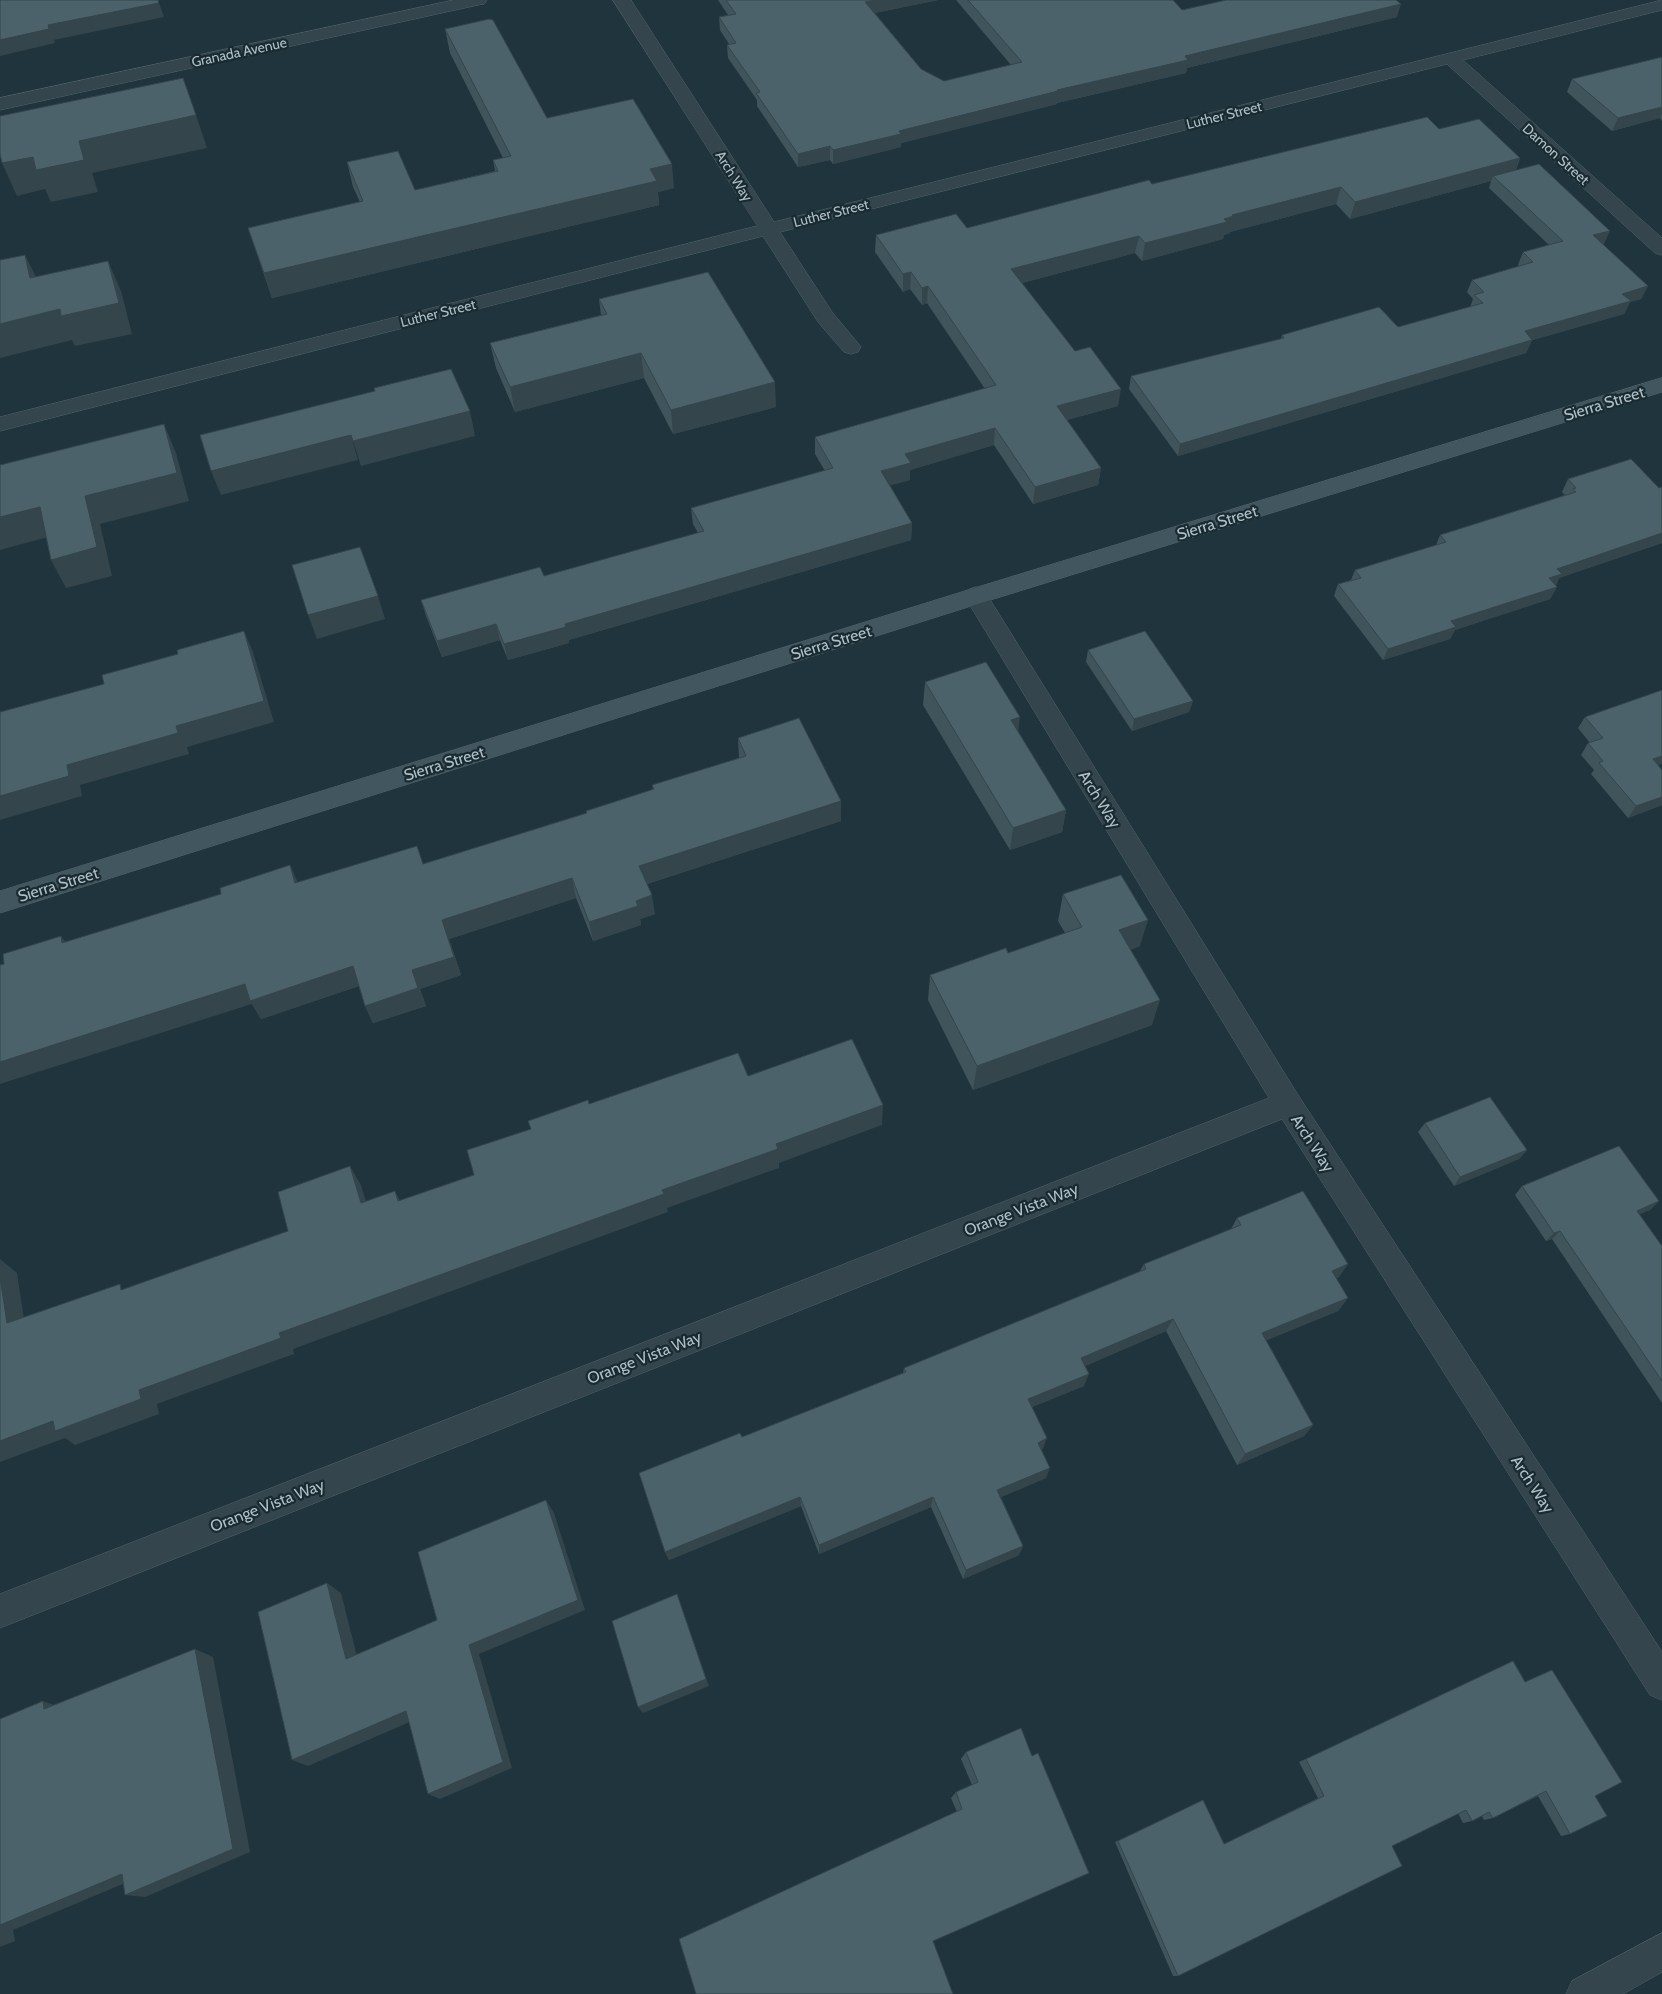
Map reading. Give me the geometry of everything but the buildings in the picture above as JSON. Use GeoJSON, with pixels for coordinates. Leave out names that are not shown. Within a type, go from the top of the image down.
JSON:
{"type":"FeatureCollection","features":[{"type":"Feature","properties":{"kind":"street","name":"Granada Avenue"},"geometry":{"type":"LineString","coordinates":[[0,104],[478,0]]}},
{"type":"Feature","properties":{"kind":"street","name":"Arch Way"},"geometry":{"type":"LineString","coordinates":[[622,0],[825,317],[851,347]]}},
{"type":"Feature","properties":{"kind":"street","name":"Luther Street"},"geometry":{"type":"LineString","coordinates":[[0,424],[1662,5]]}},
{"type":"Feature","properties":{"kind":"street","name":"Damon Street"},"geometry":{"type":"LineString","coordinates":[[1450,58],[1662,250]]}},
{"type":"Feature","properties":{"kind":"street","name":"Sierra Street"},"geometry":{"type":"LineString","coordinates":[[0,902],[976,596],[1662,385]]}},
{"type":"Feature","properties":{"kind":"street","name":"Arch Way"},"geometry":{"type":"LineString","coordinates":[[976,596],[1288,1104],[1662,1683]]}},
{"type":"Feature","properties":{"kind":"street","name":"Orange Vista Way"},"geometry":{"type":"LineString","coordinates":[[0,1610],[1288,1104]]}},
{"type":"Feature","properties":{"kind":"street"},"geometry":{"type":"LineString","coordinates":[[1584,1994],[1662,1952]]}}]}
